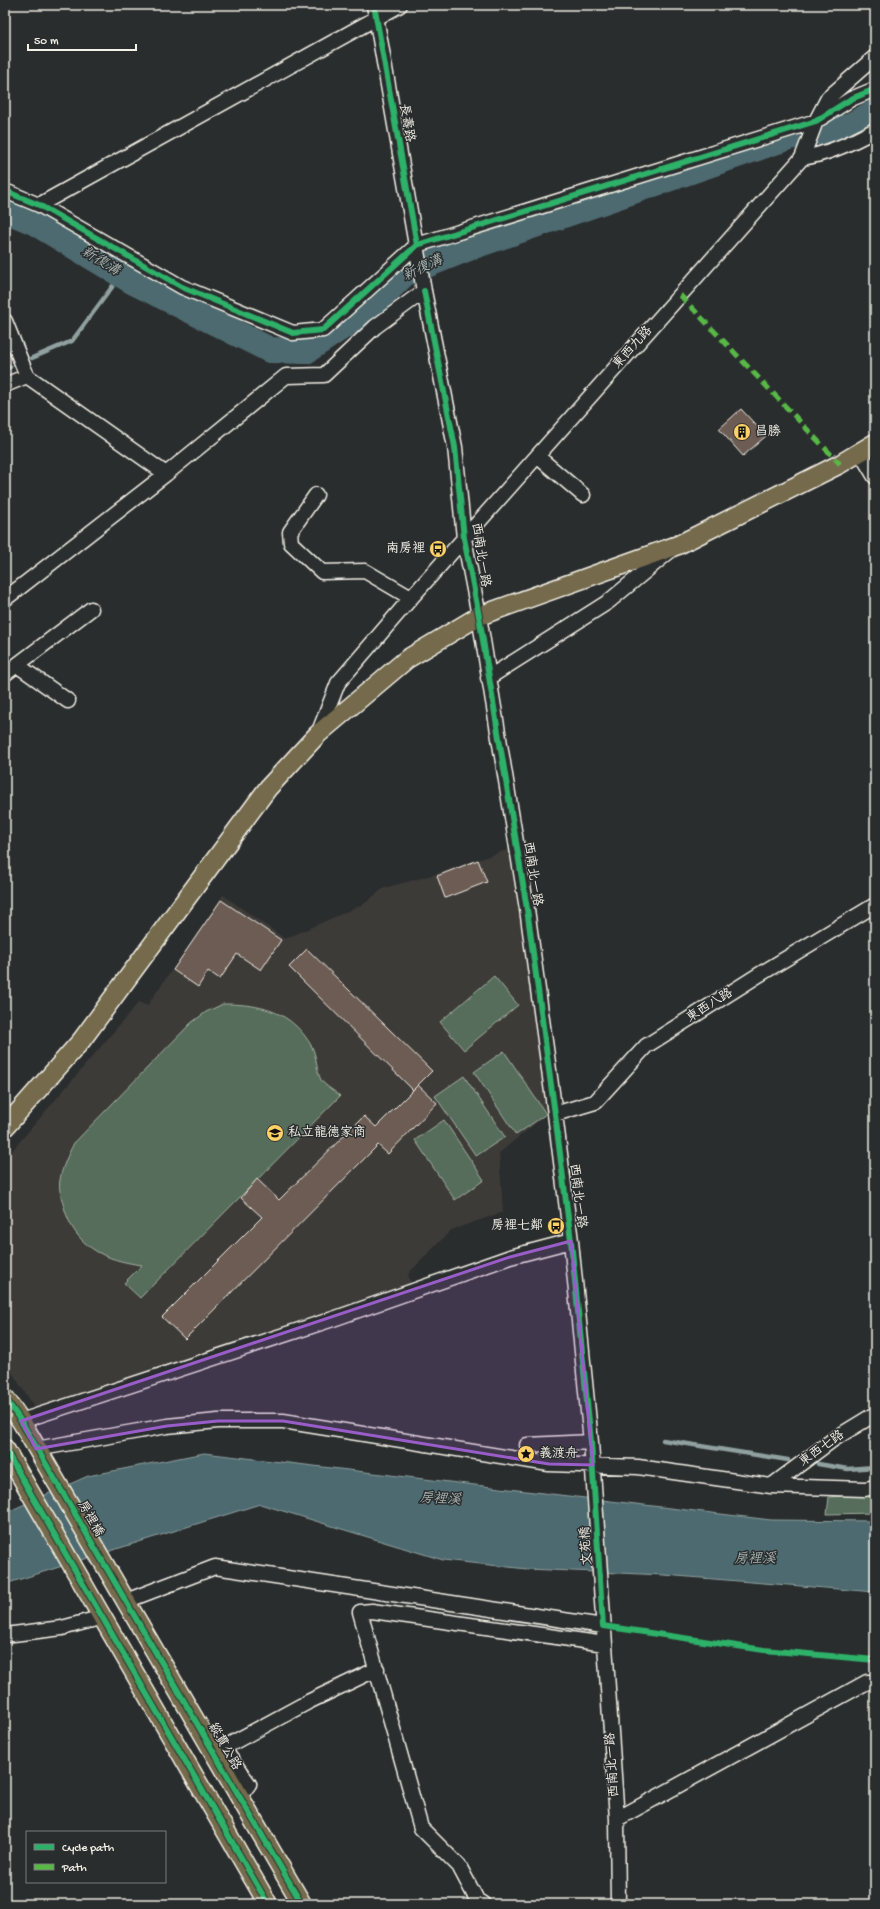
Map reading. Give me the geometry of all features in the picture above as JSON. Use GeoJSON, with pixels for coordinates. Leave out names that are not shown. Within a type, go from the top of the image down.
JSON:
{"type":"FeatureCollection","features":[{"type":"Feature","properties":{"kind":"main road"},"geometry":{"type":"LineString","coordinates":[[5,1127],[81,1041],[268,788],[318,734],[407,659],[479,616],[678,545],[840,464],[867,447]]}},
{"type":"Feature","properties":{"kind":"main road"},"geometry":{"type":"LineString","coordinates":[[5,1398],[21,1421],[36,1449]]}},
{"type":"Feature","properties":{"kind":"main road"},"geometry":{"type":"LineString","coordinates":[[5,1449],[268,1904]]}},
{"type":"Feature","properties":{"kind":"main road","name":"房裡橋"},"geometry":{"type":"LineString","coordinates":[[36,1449],[126,1601]]}},
{"type":"Feature","properties":{"kind":"main road","name":"縱貫公路"},"geometry":{"type":"LineString","coordinates":[[126,1601],[302,1904]]}},
{"type":"Feature","properties":{"kind":"street"},"geometry":{"type":"LineString","coordinates":[[39,205],[375,12],[400,5]]}},
{"type":"Feature","properties":{"kind":"street","name":"長壽路"},"geometry":{"type":"LineString","coordinates":[[375,12],[424,291]]}},
{"type":"Feature","properties":{"kind":"street"},"geometry":{"type":"LineString","coordinates":[[875,57],[828,98],[816,121],[802,158],[821,155],[860,139],[875,130]]}},
{"type":"Feature","properties":{"kind":"street"},"geometry":{"type":"LineString","coordinates":[[5,191],[39,205],[182,287],[293,333],[323,330],[416,245],[816,121],[851,99],[875,89]]}},
{"type":"Feature","properties":{"kind":"street","name":"東西九路"},"geometry":{"type":"LineString","coordinates":[[318,734],[338,683],[464,538],[802,158]]}},
{"type":"Feature","properties":{"kind":"street"},"geometry":{"type":"LineString","coordinates":[[5,599],[166,474],[286,376],[324,375],[375,327],[404,304],[424,291]]}},
{"type":"Feature","properties":{"kind":"street","name":"西南北一路"},"geometry":{"type":"LineString","coordinates":[[424,291],[455,447],[464,538],[479,616],[527,910],[571,1241],[593,1465]]}},
{"type":"Feature","properties":{"kind":"street"},"geometry":{"type":"LineString","coordinates":[[5,321],[27,376],[166,474]]}},
{"type":"Feature","properties":{"kind":"street"},"geometry":{"type":"LineString","coordinates":[[5,385],[27,376]]}},
{"type":"Feature","properties":{"kind":"street"},"geometry":{"type":"LineString","coordinates":[[867,447],[875,477]]}},
{"type":"Feature","properties":{"kind":"street"},"geometry":{"type":"LineString","coordinates":[[537,456],[582,495]]}},
{"type":"Feature","properties":{"kind":"street"},"geometry":{"type":"LineString","coordinates":[[316,495],[290,532],[291,543],[322,572],[364,571],[411,598]]}},
{"type":"Feature","properties":{"kind":"street"},"geometry":{"type":"LineString","coordinates":[[488,678],[608,602],[678,545]]}},
{"type":"Feature","properties":{"kind":"street"},"geometry":{"type":"LineString","coordinates":[[5,674],[90,609]]}},
{"type":"Feature","properties":{"kind":"street"},"geometry":{"type":"LineString","coordinates":[[17,665],[68,702]]}},
{"type":"Feature","properties":{"kind":"street","name":"東西八路"},"geometry":{"type":"LineString","coordinates":[[555,1114],[595,1102],[646,1046],[757,976],[875,905]]}},
{"type":"Feature","properties":{"kind":"street"},"geometry":{"type":"LineString","coordinates":[[21,1421],[333,1319],[510,1258],[571,1241]]}},
{"type":"Feature","properties":{"kind":"street","name":"東西七路"},"geometry":{"type":"LineString","coordinates":[[771,1486],[834,1439],[875,1414]]}},
{"type":"Feature","properties":{"kind":"street"},"geometry":{"type":"LineString","coordinates":[[36,1449],[167,1426],[218,1421],[283,1421],[549,1464],[638,1467],[771,1486],[865,1489],[875,1487]]}},
{"type":"Feature","properties":{"kind":"street"},"geometry":{"type":"LineString","coordinates":[[527,1445],[591,1442]]}},
{"type":"Feature","properties":{"kind":"street","name":"文苑橋"},"geometry":{"type":"LineString","coordinates":[[593,1465],[603,1626]]}},
{"type":"Feature","properties":{"kind":"street"},"geometry":{"type":"LineString","coordinates":[[126,1601],[215,1567],[603,1626]]}},
{"type":"Feature","properties":{"kind":"street"},"geometry":{"type":"LineString","coordinates":[[476,1902],[459,1866],[421,1828],[360,1612],[372,1611],[605,1644]]}},
{"type":"Feature","properties":{"kind":"street"},"geometry":{"type":"LineString","coordinates":[[5,1635],[62,1628],[103,1617]]}},
{"type":"Feature","properties":{"kind":"street","name":"西南北一路"},"geometry":{"type":"LineString","coordinates":[[603,1626],[617,1819],[618,1904]]}},
{"type":"Feature","properties":{"kind":"street"},"geometry":{"type":"LineString","coordinates":[[240,1796],[249,1784],[223,1748],[308,1702],[377,1670]]}},
{"type":"Feature","properties":{"kind":"street"},"geometry":{"type":"LineString","coordinates":[[617,1819],[867,1682],[875,1682]]}},
{"type":"Feature","properties":{"kind":"highlighted area"},"geometry":{"type":"Polygon","coordinates":[[[571,1241],[593,1465],[549,1464],[283,1421],[218,1421],[167,1426],[36,1449],[21,1421],[510,1257],[571,1241]]]}},
{"type":"Feature","properties":{"kind":"shaded area","name":"私立龍德家商"},"geometry":{"type":"Polygon","coordinates":[[[510,849],[522,921],[547,1114],[499,1153],[503,1212],[451,1230],[408,1274],[411,1286],[36,1409],[5,1362],[5,1159],[139,1002],[147,1006],[223,895],[285,939],[364,904],[384,888],[433,875],[510,849]]]}},
{"type":"Feature","properties":{"kind":"green space"},"geometry":{"type":"Polygon","coordinates":[[[494,976],[518,1005],[464,1050],[440,1022],[494,976]]]}},
{"type":"Feature","properties":{"kind":"green space"},"geometry":{"type":"Polygon","coordinates":[[[223,1004],[237,1004],[263,1008],[274,1012],[295,1025],[312,1047],[321,1080],[340,1096],[140,1298],[124,1283],[142,1265],[128,1263],[104,1255],[83,1242],[75,1232],[69,1221],[60,1194],[62,1170],[74,1143],[191,1023],[206,1012],[223,1004]]]}},
{"type":"Feature","properties":{"kind":"green space"},"geometry":{"type":"Polygon","coordinates":[[[504,1051],[546,1114],[516,1135],[474,1072],[504,1051]]]}},
{"type":"Feature","properties":{"kind":"green space"},"geometry":{"type":"Polygon","coordinates":[[[464,1076],[505,1137],[476,1156],[435,1096],[464,1076]]]}},
{"type":"Feature","properties":{"kind":"green space"},"geometry":{"type":"Polygon","coordinates":[[[444,1120],[484,1180],[455,1200],[415,1140],[444,1120]]]}},
{"type":"Feature","properties":{"kind":"green space"},"geometry":{"type":"Polygon","coordinates":[[[875,1494],[875,1513],[827,1514],[829,1497],[875,1494]]]}},
{"type":"Feature","properties":{"kind":"water","name":"房裡溪"},"geometry":{"type":"Polygon","coordinates":[[[204,1453],[771,1520],[875,1521],[875,1592],[664,1575],[527,1569],[443,1560],[260,1504],[5,1584],[5,1513],[88,1476],[204,1453]]]}},
{"type":"Feature","properties":{"kind":"building","name":"昌勝"},"geometry":{"type":"Polygon","coordinates":[[[741,409],[766,436],[743,456],[719,429],[741,409]]]}},
{"type":"Feature","properties":{"kind":"building"},"geometry":{"type":"Polygon","coordinates":[[[478,860],[487,882],[445,898],[437,876],[478,860]]]}},
{"type":"Feature","properties":{"kind":"building"},"geometry":{"type":"Polygon","coordinates":[[[221,900],[281,940],[261,970],[237,954],[220,979],[208,971],[198,987],[173,970],[221,900]]]}},
{"type":"Feature","properties":{"kind":"building"},"geometry":{"type":"Polygon","coordinates":[[[307,949],[432,1071],[413,1090],[289,967],[307,949]]]}},
{"type":"Feature","properties":{"kind":"building"},"geometry":{"type":"Polygon","coordinates":[[[418,1085],[437,1103],[388,1154],[378,1145],[185,1339],[162,1317],[262,1217],[241,1198],[257,1179],[279,1200],[364,1116],[376,1127],[418,1085]]]}},
{"type":"Feature","properties":{"kind":"waterway","name":"新復溝"},"geometry":{"type":"LineString","coordinates":[[5,210],[34,222],[132,281],[270,350],[306,351],[369,309],[404,274],[474,246],[789,137],[848,127],[875,112]]}},
{"type":"Feature","properties":{"kind":"waterway"},"geometry":{"type":"LineString","coordinates":[[32,358],[72,341],[121,275]]}},
{"type":"Feature","properties":{"kind":"waterway"},"geometry":{"type":"LineString","coordinates":[[5,369],[10,367]]}},
{"type":"Feature","properties":{"kind":"waterway"},"geometry":{"type":"LineString","coordinates":[[663,1440],[788,1460]]}},
{"type":"Feature","properties":{"kind":"waterway"},"geometry":{"type":"LineString","coordinates":[[818,1464],[848,1469],[875,1467]]}},
{"type":"Feature","properties":{"kind":"marked path"},"geometry":{"type":"LineString","coordinates":[[680,295],[840,464]]}},
{"type":"Feature","properties":{"kind":"cycle path"},"geometry":{"type":"LineString","coordinates":[[374,5],[417,245]]}},
{"type":"Feature","properties":{"kind":"cycle path"},"geometry":{"type":"LineString","coordinates":[[5,191],[39,205],[182,287],[293,333],[323,330],[417,245],[816,121],[851,99],[875,89]]}},
{"type":"Feature","properties":{"kind":"cycle path"},"geometry":{"type":"LineString","coordinates":[[424,291],[455,447],[464,538],[479,616],[527,909],[555,1114],[571,1241],[591,1442],[603,1626],[764,1650],[875,1660]]}},
{"type":"Feature","properties":{"kind":"cycle path"},"geometry":{"type":"LineString","coordinates":[[5,1398],[21,1421],[302,1904]]}},
{"type":"Feature","properties":{"kind":"cycle path"},"geometry":{"type":"LineString","coordinates":[[5,1449],[268,1904]]}},
{"type":"Feature","properties":{"kind":"place","name":"昌勝"},"geometry":{"type":"Point","coordinates":[742,432]}},
{"type":"Feature","properties":{"kind":"place","name":"南房裡"},"geometry":{"type":"Point","coordinates":[438,549]}},
{"type":"Feature","properties":{"kind":"place","name":"私立龍德家商"},"geometry":{"type":"Point","coordinates":[275,1133]}},
{"type":"Feature","properties":{"kind":"place","name":"房裡七鄰"},"geometry":{"type":"Point","coordinates":[556,1226]}},
{"type":"Feature","properties":{"kind":"place","name":"義渡舟"},"geometry":{"type":"Point","coordinates":[526,1454]}}]}
